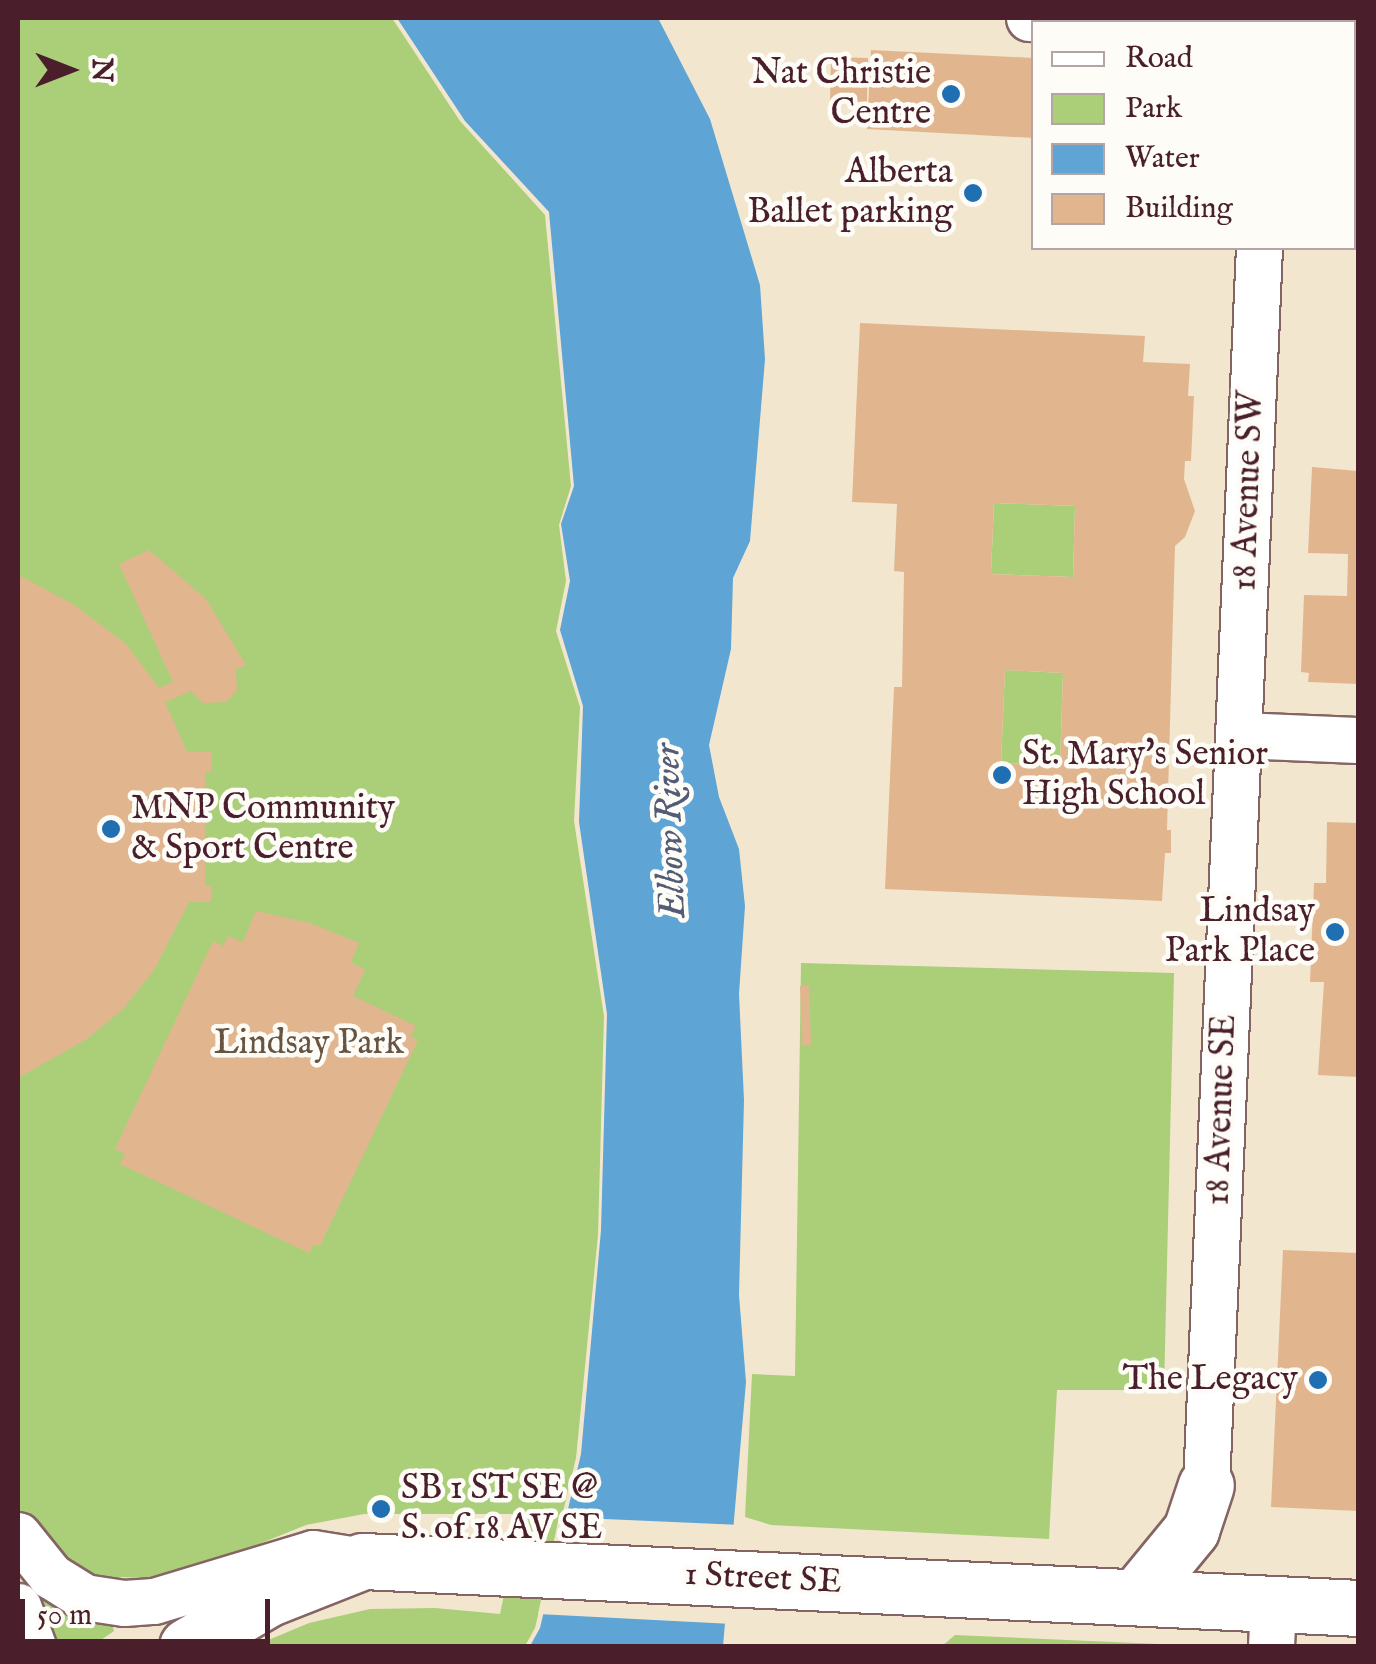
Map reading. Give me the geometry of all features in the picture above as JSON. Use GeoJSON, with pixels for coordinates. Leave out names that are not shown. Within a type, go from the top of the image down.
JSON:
{"type":"FeatureCollection","features":[{"type":"Feature","properties":{"kind":"main road"},"geometry":{"type":"LineString","coordinates":[[1136,1597],[1191,1530],[1206,1485]]}},
{"type":"Feature","properties":{"kind":"main road"},"geometry":{"type":"LineString","coordinates":[[1206,1485],[1222,1548],[1265,1618]]}},
{"type":"Feature","properties":{"kind":"main road","name":"1 Street SE"},"geometry":{"type":"LineString","coordinates":[[187,1646],[267,1599],[362,1561],[1136,1597],[1265,1618],[1358,1608]]}},
{"type":"Feature","properties":{"kind":"street"},"geometry":{"type":"LineString","coordinates":[[1029,18],[1080,20]]}},
{"type":"Feature","properties":{"kind":"street","name":"18 Avenue SW"},"geometry":{"type":"LineString","coordinates":[[1239,735],[1259,250]]}},
{"type":"Feature","properties":{"kind":"street"},"geometry":{"type":"LineString","coordinates":[[1239,735],[1358,740]]}},
{"type":"Feature","properties":{"kind":"street","name":"18 Avenue SE"},"geometry":{"type":"LineString","coordinates":[[1206,1485],[1239,735]]}},
{"type":"Feature","properties":{"kind":"street"},"geometry":{"type":"LineString","coordinates":[[18,1535],[51,1576],[84,1596],[124,1603],[154,1601],[312,1553],[362,1561]]}},
{"type":"Feature","properties":{"kind":"street"},"geometry":{"type":"LineString","coordinates":[[18,1606],[33,1646]]}},
{"type":"Feature","properties":{"kind":"green space","name":"Lindsay Park"},"geometry":{"type":"Polygon","coordinates":[[[18,18],[392,18],[460,121],[545,215],[571,486],[559,525],[566,581],[556,631],[580,707],[574,821],[604,1016],[598,1235],[576,1458],[535,1628],[525,1646],[254,1646],[309,1623],[370,1609],[435,1608],[500,1614],[521,1514],[364,1514],[306,1525],[217,1561],[158,1579],[121,1577],[119,1585],[77,1572],[18,1526],[18,18]]]}},
{"type":"Feature","properties":{"kind":"green space"},"geometry":{"type":"Polygon","coordinates":[[[994,503],[1075,506],[1073,577],[991,574],[994,503]]]}},
{"type":"Feature","properties":{"kind":"green space"},"geometry":{"type":"Polygon","coordinates":[[[1005,670],[1063,673],[1060,765],[1001,763],[1005,670]]]}},
{"type":"Feature","properties":{"kind":"green space"},"geometry":{"type":"Polygon","coordinates":[[[801,963],[1174,973],[1164,1390],[1057,1390],[1049,1539],[771,1525],[745,1517],[752,1374],[795,1376],[801,963]]]}},
{"type":"Feature","properties":{"kind":"green space"},"geometry":{"type":"Polygon","coordinates":[[[45,1593],[111,1620],[114,1631],[92,1646],[48,1646],[33,1604],[45,1593]]]}},
{"type":"Feature","properties":{"kind":"green space"},"geometry":{"type":"Polygon","coordinates":[[[955,1635],[1205,1646],[942,1646],[955,1635]]]}},
{"type":"Feature","properties":{"kind":"water","name":"Elbow River"},"geometry":{"type":"Polygon","coordinates":[[[397,18],[658,18],[710,119],[760,285],[765,359],[750,541],[733,578],[731,649],[709,745],[719,797],[739,849],[745,906],[739,994],[744,1100],[739,1295],[746,1382],[723,1646],[530,1646],[540,1628],[581,1454],[601,1230],[607,1014],[579,822],[583,706],[560,630],[570,581],[561,524],[574,486],[549,212],[465,121],[397,18]]]}},
{"type":"Feature","properties":{"kind":"pier"},"geometry":{"type":"Polygon","coordinates":[[[559,1517],[741,1525],[732,1624],[538,1614],[559,1517]]]}},
{"type":"Feature","properties":{"kind":"building","name":"Nat Christie Centre"},"geometry":{"type":"Polygon","coordinates":[[[871,50],[1031,58],[1031,138],[867,129],[871,50]]]}},
{"type":"Feature","properties":{"kind":"building"},"geometry":{"type":"Polygon","coordinates":[[[831,57],[868,58],[867,102],[830,101],[831,57]]]}},
{"type":"Feature","properties":{"kind":"building"},"geometry":{"type":"Polygon","coordinates":[[[860,323],[1145,336],[1143,362],[1190,364],[1188,396],[1194,396],[1191,461],[1185,461],[1184,479],[1195,511],[1185,537],[1175,546],[1167,830],[1171,830],[1171,853],[1165,853],[1162,901],[885,889],[894,687],[902,687],[904,572],[894,571],[897,504],[852,502],[860,323]],[[994,503],[991,574],[1073,577],[1075,506],[994,503]],[[1005,670],[1001,763],[1060,765],[1063,673],[1005,670]]]}},
{"type":"Feature","properties":{"kind":"building"},"geometry":{"type":"Polygon","coordinates":[[[1312,467],[1358,471],[1358,684],[1308,682],[1309,673],[1301,672],[1304,595],[1347,596],[1348,554],[1308,553],[1312,467]]]}},
{"type":"Feature","properties":{"kind":"building","name":"MNP Community & Sport Centre"},"geometry":{"type":"Polygon","coordinates":[[[149,550],[206,599],[246,665],[236,669],[237,690],[226,702],[203,703],[191,691],[165,702],[187,752],[211,752],[211,771],[205,772],[205,886],[211,886],[211,902],[189,902],[154,970],[123,1009],[87,1039],[18,1078],[18,575],[73,604],[126,644],[159,688],[173,682],[119,564],[149,550]]]}},
{"type":"Feature","properties":{"kind":"building","name":"Lindsay Park Place"},"geometry":{"type":"Polygon","coordinates":[[[1327,822],[1358,823],[1358,1077],[1318,1075],[1324,982],[1310,982],[1314,883],[1326,883],[1327,822]]]}},
{"type":"Feature","properties":{"kind":"building"},"geometry":{"type":"Polygon","coordinates":[[[256,911],[310,923],[359,943],[351,962],[365,970],[353,996],[416,1026],[411,1037],[418,1040],[320,1246],[314,1244],[309,1253],[120,1164],[125,1154],[115,1149],[213,941],[223,946],[228,936],[243,942],[256,911]]]}},
{"type":"Feature","properties":{"kind":"building"},"geometry":{"type":"Polygon","coordinates":[[[800,986],[809,986],[811,1045],[802,1045],[800,986]]]}},
{"type":"Feature","properties":{"kind":"building","name":"The Legacy"},"geometry":{"type":"Polygon","coordinates":[[[1283,1250],[1358,1253],[1358,1511],[1271,1507],[1283,1250]]]}},
{"type":"Feature","properties":{"kind":"place","name":"Nat Christie Centre"},"geometry":{"type":"Point","coordinates":[951,94]}},
{"type":"Feature","properties":{"kind":"place","name":"Alberta Ballet parking"},"geometry":{"type":"Point","coordinates":[973,193]}},
{"type":"Feature","properties":{"kind":"place","name":"St. Mary's Senior High School"},"geometry":{"type":"Point","coordinates":[1002,775]}},
{"type":"Feature","properties":{"kind":"place","name":"MNP Community & Sport Centre"},"geometry":{"type":"Point","coordinates":[111,829]}},
{"type":"Feature","properties":{"kind":"place","name":"Lindsay Park Place"},"geometry":{"type":"Point","coordinates":[1335,932]}},
{"type":"Feature","properties":{"kind":"place","name":"The Legacy"},"geometry":{"type":"Point","coordinates":[1318,1380]}},
{"type":"Feature","properties":{"kind":"place","name":"SB 1 ST SE @ S. of 18 AV SE"},"geometry":{"type":"Point","coordinates":[381,1509]}}]}
